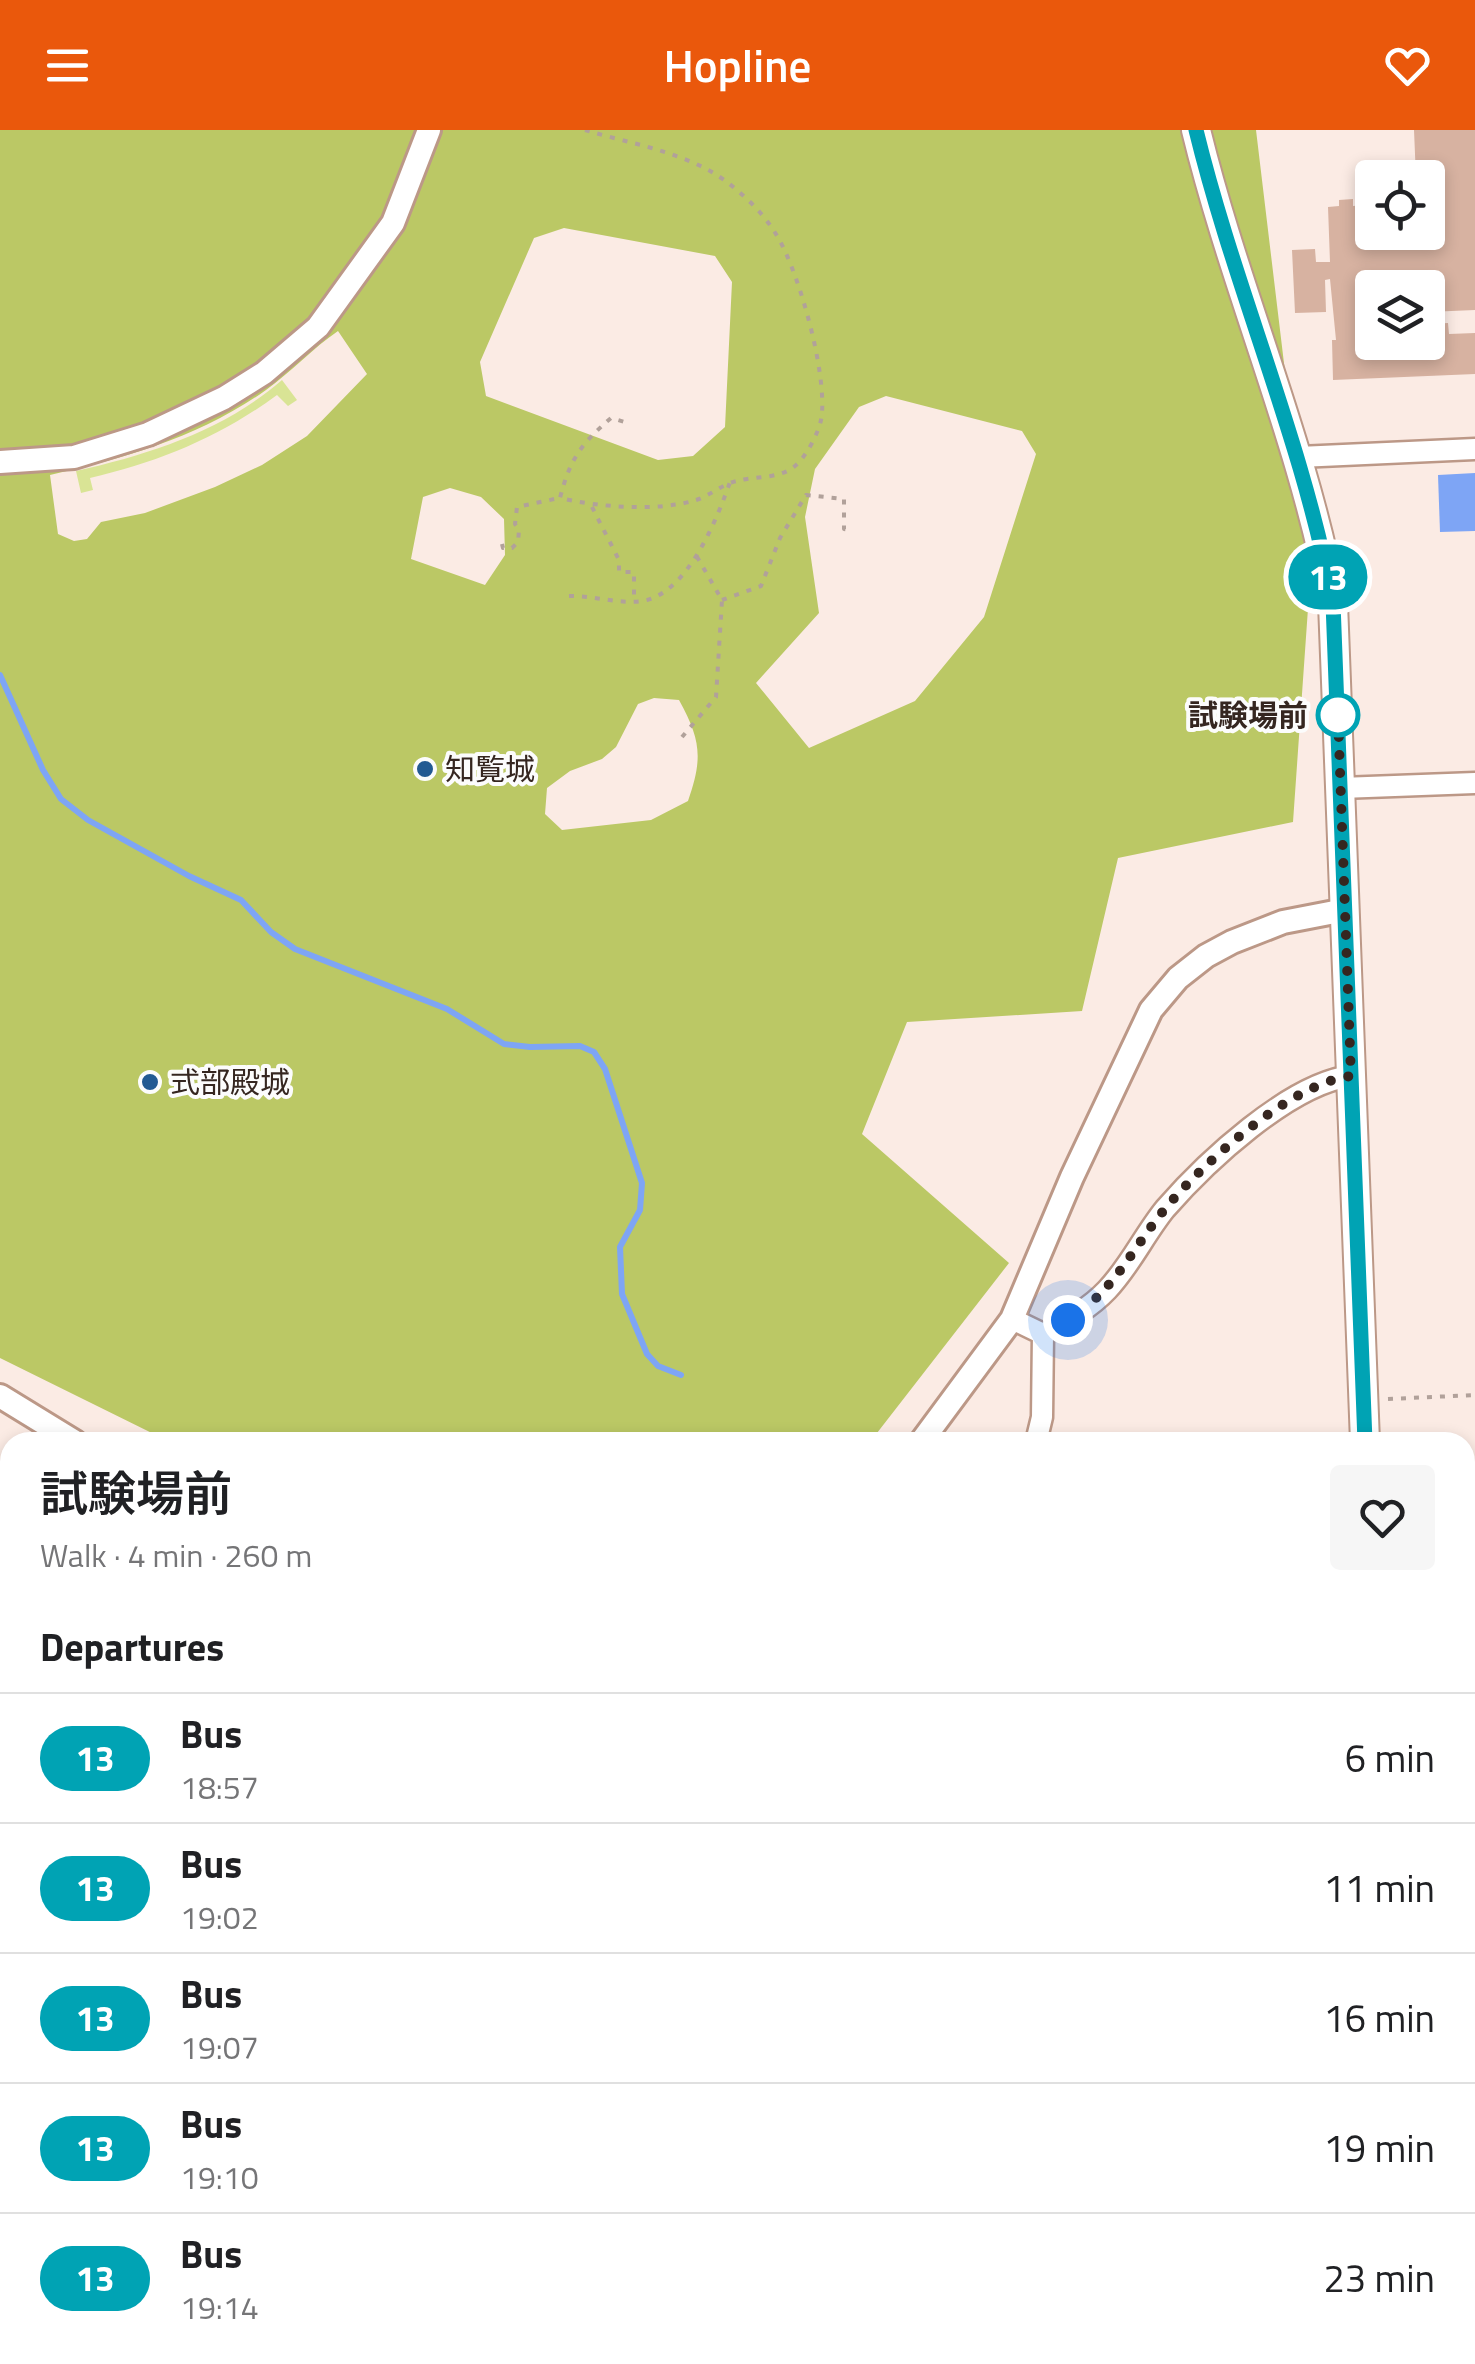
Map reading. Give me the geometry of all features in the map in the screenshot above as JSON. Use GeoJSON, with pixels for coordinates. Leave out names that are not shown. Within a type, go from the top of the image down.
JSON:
{"type":"FeatureCollection","features":[{"type":"Feature","properties":{"kind":"main road"},"geometry":{"type":"LineString","coordinates":[[1196,130],[1230,253],[1298,457],[1333,603],[1365,1432]]}},
{"type":"Feature","properties":{"kind":"street"},"geometry":{"type":"LineString","coordinates":[[0,462],[74,457],[148,434],[264,374],[318,327],[393,223],[429,130]]}},
{"type":"Feature","properties":{"kind":"street"},"geometry":{"type":"LineString","coordinates":[[1298,457],[1475,450]]}},
{"type":"Feature","properties":{"kind":"street"},"geometry":{"type":"LineString","coordinates":[[1342,788],[1475,784]]}},
{"type":"Feature","properties":{"kind":"street"},"geometry":{"type":"LineString","coordinates":[[929,1432],[1012,1320],[1072,1177],[1151,1010],[1178,978],[1206,956],[1283,922],[1345,910]]}},
{"type":"Feature","properties":{"kind":"street"},"geometry":{"type":"LineString","coordinates":[[1044,1334],[1092,1305],[1109,1288],[1166,1208],[1219,1156],[1299,1094],[1328,1079],[1351,1076]]}},
{"type":"Feature","properties":{"kind":"street"},"geometry":{"type":"LineString","coordinates":[[1012,1320],[1044,1334]]}},
{"type":"Feature","properties":{"kind":"street"},"geometry":{"type":"LineString","coordinates":[[1038,1432],[1044,1334]]}},
{"type":"Feature","properties":{"kind":"street"},"geometry":{"type":"LineString","coordinates":[[0,1396],[59,1432]]}},
{"type":"Feature","properties":{"kind":"path"},"geometry":{"type":"LineString","coordinates":[[502,544],[503,548],[512,548],[518,542],[517,507],[560,498],[592,506],[695,500],[730,482],[776,475],[795,466],[820,425],[818,362],[788,260],[775,232],[728,182],[705,168],[585,130]]}},
{"type":"Feature","properties":{"kind":"path"},"geometry":{"type":"LineString","coordinates":[[560,498],[567,472],[583,442],[611,418],[628,423]]}},
{"type":"Feature","properties":{"kind":"path"},"geometry":{"type":"LineString","coordinates":[[569,596],[634,601],[661,592],[696,555],[718,518],[730,482]]}},
{"type":"Feature","properties":{"kind":"path"},"geometry":{"type":"LineString","coordinates":[[722,600],[761,586],[780,538],[806,495],[844,499],[844,529],[851,530]]}},
{"type":"Feature","properties":{"kind":"path"},"geometry":{"type":"LineString","coordinates":[[592,506],[619,560],[619,572],[634,572],[634,601]]}},
{"type":"Feature","properties":{"kind":"path"},"geometry":{"type":"LineString","coordinates":[[682,736],[716,697],[722,600],[696,555]]}},
{"type":"Feature","properties":{"kind":"path"},"geometry":{"type":"LineString","coordinates":[[1364,1400],[1475,1396]]}},
{"type":"Feature","properties":{"kind":"green space"},"geometry":{"type":"Polygon","coordinates":[[[0,130],[1256,130],[1310,580],[1293,822],[1118,858],[1082,1011],[907,1022],[862,1134],[1009,1263],[878,1432],[150,1432],[0,1358],[0,130]],[[564,228],[534,238],[480,362],[486,396],[658,460],[693,456],[725,427],[732,282],[715,256],[564,228]],[[338,331],[266,390],[216,420],[135,453],[50,475],[58,534],[74,541],[87,539],[101,522],[145,513],[215,487],[262,465],[307,436],[367,374],[338,331]],[[886,396],[859,407],[815,469],[805,517],[819,613],[756,683],[809,748],[915,701],[984,617],[1036,454],[1022,431],[886,396]],[[450,488],[423,497],[411,559],[485,585],[505,555],[504,519],[481,497],[450,488]],[[654,698],[638,704],[616,747],[602,759],[570,771],[547,788],[545,814],[562,830],[651,820],[688,801],[696,773],[697,749],[679,700],[654,698]]]}},
{"type":"Feature","properties":{"kind":"green space"},"geometry":{"type":"Polygon","coordinates":[[[282,380],[297,400],[288,406],[277,395],[188,446],[90,478],[93,490],[81,493],[76,471],[131,457],[210,427],[282,380]]]}},
{"type":"Feature","properties":{"kind":"water"},"geometry":{"type":"Polygon","coordinates":[[[1475,473],[1475,531],[1440,532],[1438,475],[1475,473]]]}},
{"type":"Feature","properties":{"kind":"building"},"geometry":{"type":"Polygon","coordinates":[[[1414,130],[1475,130],[1475,310],[1445,311],[1445,270],[1355,270],[1355,360],[1445,360],[1448,323],[1449,334],[1475,333],[1475,374],[1333,380],[1332,340],[1336,340],[1330,279],[1325,280],[1326,312],[1295,313],[1292,250],[1315,249],[1316,262],[1330,262],[1328,207],[1339,206],[1339,200],[1353,199],[1355,250],[1445,250],[1445,160],[1415,160],[1414,130]]]}},
{"type":"Feature","properties":{"kind":"waterway"},"geometry":{"type":"LineString","coordinates":[[0,675],[43,770],[61,799],[88,820],[241,900],[271,932],[295,949],[447,1009],[504,1044],[580,1046],[594,1052],[605,1069],[642,1183],[640,1210],[620,1247],[622,1294],[647,1354],[658,1366],[681,1375]]}},
{"type":"Feature","properties":{"kind":"bus line","name":"13"},"geometry":{"type":"LineString","coordinates":[[1196,130],[1230,253],[1298,457],[1333,603],[1365,1432]]}},
{"type":"Feature","properties":{"kind":"place","name":"試験場前"},"geometry":{"type":"Point","coordinates":[1338,715]}},
{"type":"Feature","properties":{"kind":"place","name":"知覧城"},"geometry":{"type":"Point","coordinates":[425,769]}},
{"type":"Feature","properties":{"kind":"place","name":"式部殿城"},"geometry":{"type":"Point","coordinates":[150,1082]}},
{"type":"Feature","properties":{"kind":"route"},"geometry":{"type":"LineString","coordinates":[[1068,1320],[1109,1288],[1166,1208],[1207,1166],[1299,1094],[1328,1079],[1351,1076],[1338,715]]}}]}
